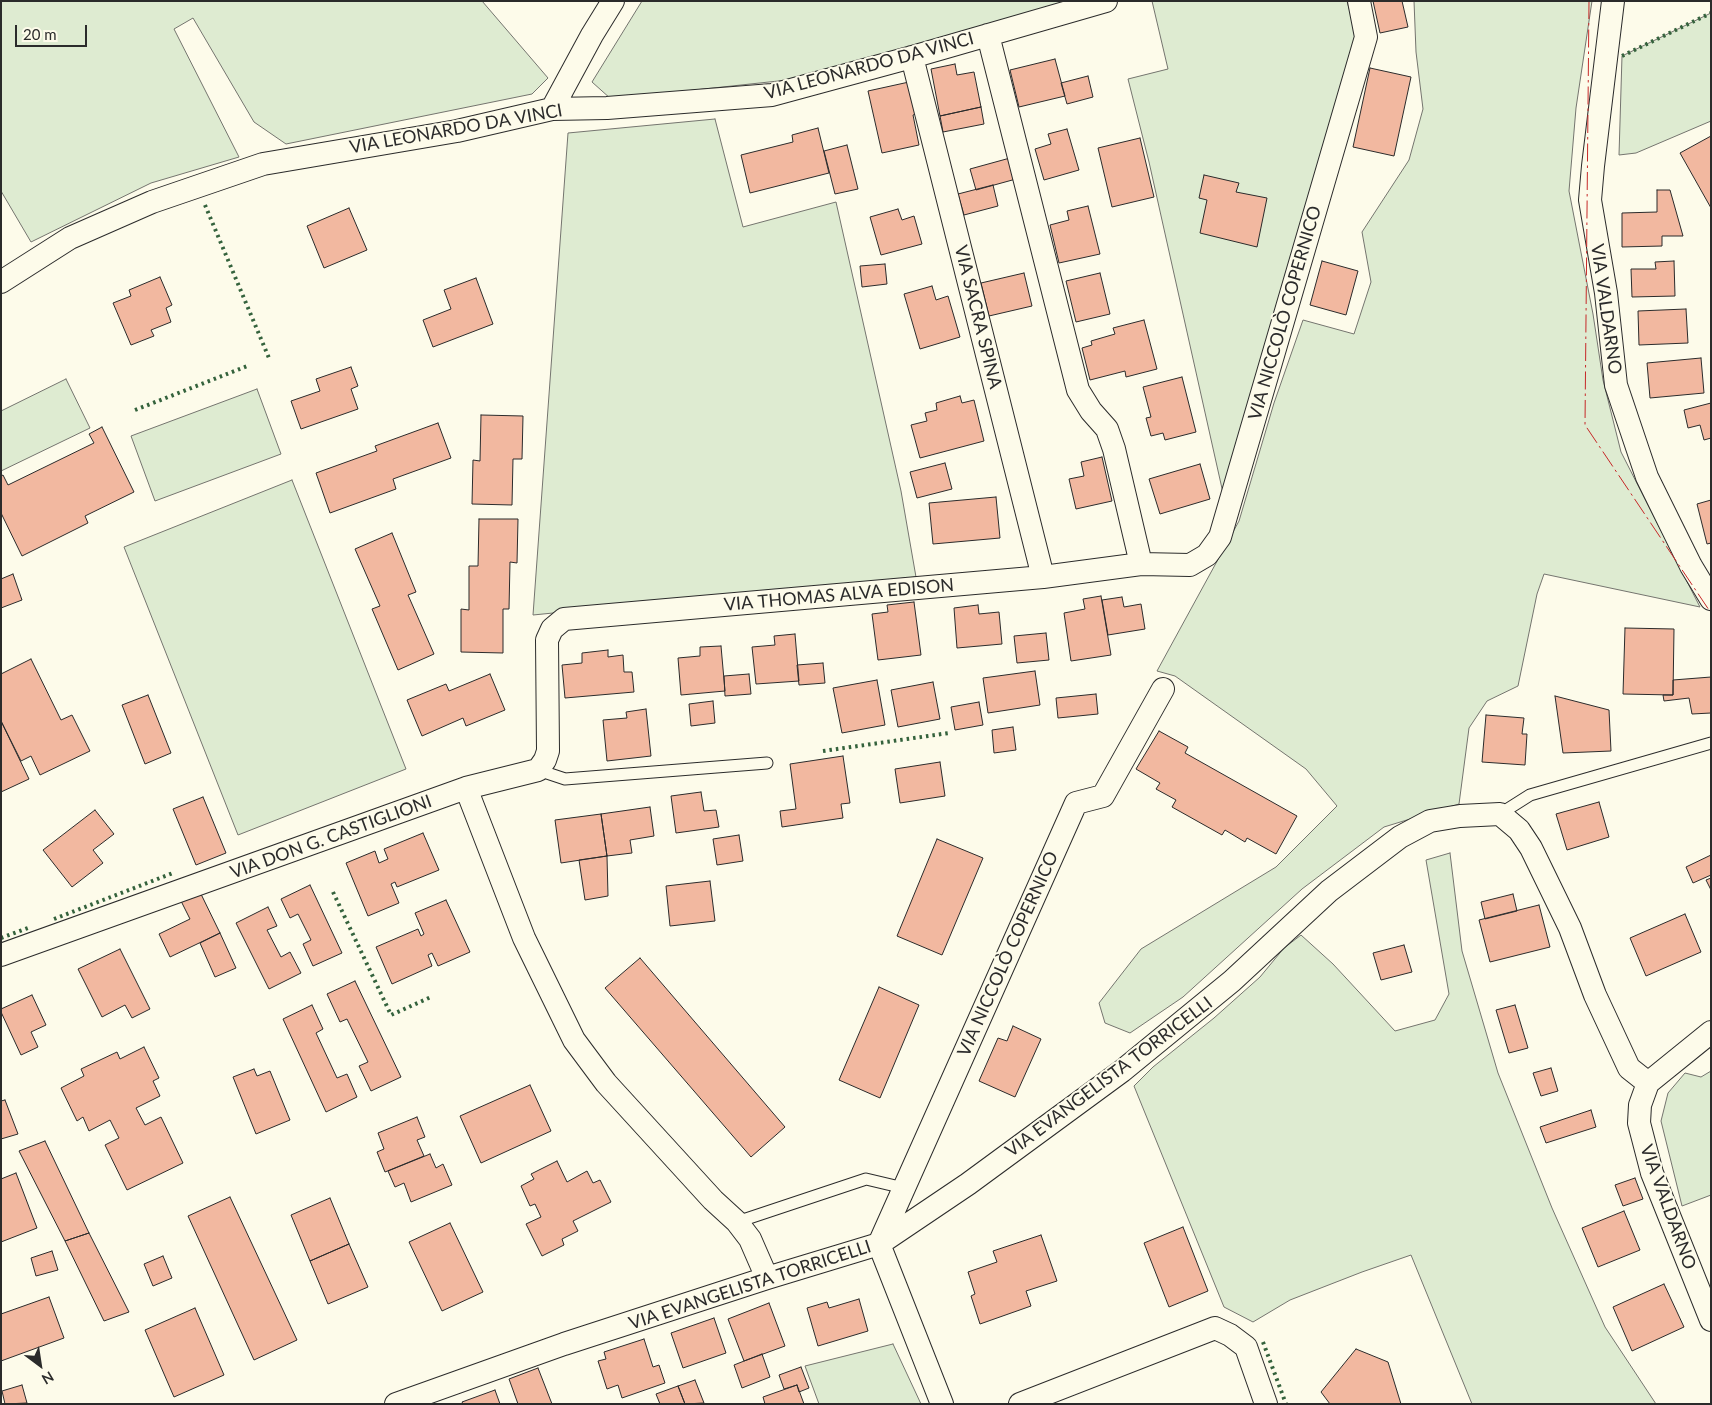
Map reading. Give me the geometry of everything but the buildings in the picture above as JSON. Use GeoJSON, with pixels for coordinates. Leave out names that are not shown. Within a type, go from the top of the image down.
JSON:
{"type":"FeatureCollection","features":[{"type":"Feature","properties":{"kind":"street"},"geometry":{"type":"LineString","coordinates":[[552,108],[613,1]]}},
{"type":"Feature","properties":{"kind":"street","name":"VIA LEONARDO DA VINCI"},"geometry":{"type":"LineString","coordinates":[[1,282],[70,238],[152,202],[263,164],[457,130],[552,108],[607,108],[772,95],[1106,1]]}},
{"type":"Feature","properties":{"kind":"street","name":"VIA NICCOLÒ COPERNICO"},"geometry":{"type":"LineString","coordinates":[[1141,564],[1190,565],[1207,555],[1220,537],[1366,37],[1359,1]]}},
{"type":"Feature","properties":{"kind":"street","name":"VIA VALDARNO"},"geometry":{"type":"LineString","coordinates":[[1613,1],[1590,200],[1606,293],[1616,385],[1647,477],[1691,566],[1711,599]]}},
{"type":"Feature","properties":{"kind":"street"},"geometry":{"type":"LineString","coordinates":[[988,34],[1078,390],[1091,411],[1107,429],[1114,449],[1141,564]]}},
{"type":"Feature","properties":{"kind":"street","name":"VIA SACRA SPINA"},"geometry":{"type":"LineString","coordinates":[[912,57],[1043,577]]}},
{"type":"Feature","properties":{"kind":"street","name":"VIA THOMAS ALVA EDISON"},"geometry":{"type":"LineString","coordinates":[[538,770],[545,760],[548,751],[547,640],[552,629],[564,619],[1043,577],[1141,564]]}},
{"type":"Feature","properties":{"kind":"street","name":"VIA NICCOLÒ COPERNICO"},"geometry":{"type":"LineString","coordinates":[[879,1244],[1076,803],[1103,796],[1163,689]]}},
{"type":"Feature","properties":{"kind":"street","name":"VIA DON G. CASTIGLIONI"},"geometry":{"type":"LineString","coordinates":[[1,955],[466,788],[538,770]]}},
{"type":"Feature","properties":{"kind":"street"},"geometry":{"type":"LineString","coordinates":[[466,788],[524,938],[574,1040],[606,1083],[714,1200],[737,1222],[750,1239],[768,1278]]}},
{"type":"Feature","properties":{"kind":"street"},"geometry":{"type":"LineString","coordinates":[[1500,814],[1519,830],[1531,848],[1570,928],[1595,994],[1629,1068],[1648,1083],[1711,1032]]}},
{"type":"Feature","properties":{"kind":"street","name":"VIA EVANGELISTA TORRICELLI"},"geometry":{"type":"LineString","coordinates":[[396,1404],[564,1344],[879,1244],[968,1184],[1122,1071],[1232,981],[1329,891],[1400,837],[1430,821],[1460,816],[1500,814]]}},
{"type":"Feature","properties":{"kind":"street","name":"VIA VALDARNO"},"geometry":{"type":"LineString","coordinates":[[1648,1083],[1640,1105],[1639,1122],[1652,1172],[1711,1320]]}},
{"type":"Feature","properties":{"kind":"street"},"geometry":{"type":"LineString","coordinates":[[879,1244],[942,1404]]}},
{"type":"Feature","properties":{"kind":"street"},"geometry":{"type":"LineString","coordinates":[[1020,1404],[1215,1328],[1230,1335],[1246,1347],[1266,1404]]}},
{"type":"Feature","properties":{"kind":"lane"},"geometry":{"type":"LineString","coordinates":[[1500,814],[1530,795],[1711,743]]}},
{"type":"Feature","properties":{"kind":"lane"},"geometry":{"type":"LineString","coordinates":[[538,770],[565,779],[767,763]]}},
{"type":"Feature","properties":{"kind":"lane"},"geometry":{"type":"LineString","coordinates":[[737,1222],[866,1178],[904,1188]]}},
{"type":"Feature","properties":{"kind":"green space"},"geometry":{"type":"Polygon","coordinates":[[[1,1],[482,1],[548,78],[532,94],[286,144],[254,122],[193,18],[174,29],[239,157],[151,183],[31,242],[1,191],[1,1]]]}},
{"type":"Feature","properties":{"kind":"green space"},"geometry":{"type":"Polygon","coordinates":[[[642,1],[1070,1],[806,78],[611,99],[592,82],[642,1]]]}},
{"type":"Feature","properties":{"kind":"green space"},"geometry":{"type":"Polygon","coordinates":[[[1152,1],[1347,1],[1357,37],[1223,493],[1149,162],[1128,79],[1168,69],[1152,1]]]}},
{"type":"Feature","properties":{"kind":"green space"},"geometry":{"type":"Polygon","coordinates":[[[1414,1],[1592,1],[1576,108],[1569,191],[1593,314],[1603,380],[1621,452],[1700,607],[1544,574],[1537,594],[1518,686],[1487,701],[1469,728],[1459,804],[1384,827],[1302,889],[1183,997],[1130,1033],[1105,1023],[1099,1003],[1141,949],[1276,867],[1337,806],[1306,769],[1175,676],[1157,671],[1239,521],[1274,403],[1303,320],[1354,334],[1371,282],[1362,232],[1409,160],[1423,109],[1416,52],[1414,1]]]}},
{"type":"Feature","properties":{"kind":"green space"},"geometry":{"type":"Polygon","coordinates":[[[1711,13],[1711,121],[1636,153],[1619,155],[1622,56],[1711,13]]]}},
{"type":"Feature","properties":{"kind":"green space"},"geometry":{"type":"Polygon","coordinates":[[[715,119],[743,227],[836,202],[901,491],[916,577],[533,615],[568,133],[715,119]]]}},
{"type":"Feature","properties":{"kind":"green space"},"geometry":{"type":"Polygon","coordinates":[[[66,379],[90,428],[1,471],[1,411],[66,379]]]}},
{"type":"Feature","properties":{"kind":"green space"},"geometry":{"type":"Polygon","coordinates":[[[257,389],[281,454],[155,501],[131,436],[257,389]]]}},
{"type":"Feature","properties":{"kind":"green space"},"geometry":{"type":"Polygon","coordinates":[[[292,480],[406,769],[238,835],[124,547],[292,480]]]}},
{"type":"Feature","properties":{"kind":"green space"},"geometry":{"type":"Polygon","coordinates":[[[1450,853],[1462,951],[1498,1073],[1552,1208],[1605,1327],[1656,1404],[1472,1404],[1411,1255],[1290,1300],[1253,1322],[1224,1307],[1134,1086],[1153,1067],[1214,1018],[1260,977],[1284,948],[1301,935],[1333,964],[1395,1031],[1435,1020],[1449,994],[1426,860],[1450,853]]]}},
{"type":"Feature","properties":{"kind":"green space"},"geometry":{"type":"Polygon","coordinates":[[[1711,1071],[1711,1195],[1682,1206],[1661,1121],[1668,1093],[1685,1073],[1701,1077],[1711,1071]]]}},
{"type":"Feature","properties":{"kind":"green space"},"geometry":{"type":"Polygon","coordinates":[[[893,1344],[921,1404],[819,1404],[805,1366],[893,1344]]]}},
{"type":"Feature","properties":{"kind":"hedge"},"geometry":{"type":"LineString","coordinates":[[1622,56],[1711,13]]}},
{"type":"Feature","properties":{"kind":"hedge"},"geometry":{"type":"LineString","coordinates":[[205,205],[269,358]]}},
{"type":"Feature","properties":{"kind":"hedge"},"geometry":{"type":"LineString","coordinates":[[135,410],[250,365]]}},
{"type":"Feature","properties":{"kind":"hedge"},"geometry":{"type":"LineString","coordinates":[[823,751],[949,733]]}},
{"type":"Feature","properties":{"kind":"hedge"},"geometry":{"type":"LineString","coordinates":[[54,919],[173,873]]}},
{"type":"Feature","properties":{"kind":"hedge"},"geometry":{"type":"LineString","coordinates":[[333,892],[391,1015],[431,997]]}},
{"type":"Feature","properties":{"kind":"hedge"},"geometry":{"type":"LineString","coordinates":[[1,938],[28,928]]}},
{"type":"Feature","properties":{"kind":"hedge"},"geometry":{"type":"LineString","coordinates":[[1263,1342],[1286,1404]]}},
{"type":"Feature","properties":{"kind":"power"},"geometry":{"type":"LineString","coordinates":[[1589,1],[1585,425],[1711,613]]}}]}
